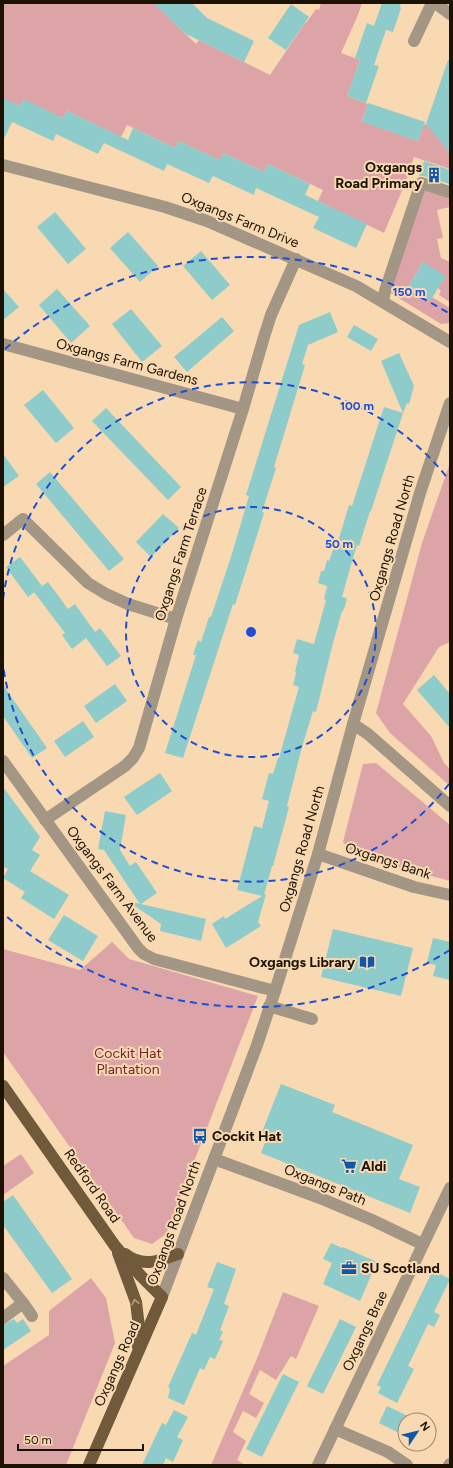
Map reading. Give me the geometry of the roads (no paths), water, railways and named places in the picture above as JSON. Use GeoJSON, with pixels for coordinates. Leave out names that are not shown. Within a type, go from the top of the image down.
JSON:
{"type":"FeatureCollection","features":[{"type":"Feature","properties":{"kind":"main road","name":"Redford Road"},"geometry":{"type":"LineString","coordinates":[[3,1086],[115,1246],[141,1276],[162,1297]]}},
{"type":"Feature","properties":{"kind":"main road"},"geometry":{"type":"LineString","coordinates":[[115,1246],[131,1259],[146,1262],[159,1262],[178,1254]]}},
{"type":"Feature","properties":{"kind":"main road"},"geometry":{"type":"LineString","coordinates":[[115,1246],[136,1302],[138,1327],[137,1355]]}},
{"type":"Feature","properties":{"kind":"main road","name":"Oxgangs Road"},"geometry":{"type":"LineString","coordinates":[[89,1465],[162,1297]]}},
{"type":"Feature","properties":{"kind":"street"},"geometry":{"type":"LineString","coordinates":[[414,42],[434,3],[450,14]]}},
{"type":"Feature","properties":{"kind":"street","name":"Oxgangs Farm Drive"},"geometry":{"type":"LineString","coordinates":[[3,165],[172,209],[207,221],[356,286],[450,342]]}},
{"type":"Feature","properties":{"kind":"street"},"geometry":{"type":"LineString","coordinates":[[382,301],[384,291],[421,183],[449,192]]}},
{"type":"Feature","properties":{"kind":"street","name":"Oxgangs Farm Terrace"},"geometry":{"type":"LineString","coordinates":[[45,820],[125,766],[133,758],[139,748],[176,619],[243,409],[271,315],[296,259]]}},
{"type":"Feature","properties":{"kind":"street","name":"Oxgangs Farm Gardens"},"geometry":{"type":"LineString","coordinates":[[3,344],[243,409]]}},
{"type":"Feature","properties":{"kind":"street","name":"Oxgangs Road North"},"geometry":{"type":"LineString","coordinates":[[162,1297],[257,1045],[275,991],[318,854],[353,724],[420,493],[450,403]]}},
{"type":"Feature","properties":{"kind":"street"},"geometry":{"type":"LineString","coordinates":[[3,534],[27,516],[88,583],[106,594],[128,604],[176,619]]}},
{"type":"Feature","properties":{"kind":"street"},"geometry":{"type":"LineString","coordinates":[[353,724],[368,734],[450,806]]}},
{"type":"Feature","properties":{"kind":"street","name":"Oxgangs Farm Avenue"},"geometry":{"type":"LineString","coordinates":[[3,761],[138,948],[144,954],[154,959],[275,991]]}},
{"type":"Feature","properties":{"kind":"street","name":"Oxgangs Bank"},"geometry":{"type":"LineString","coordinates":[[318,854],[414,887],[450,895]]}},
{"type":"Feature","properties":{"kind":"street"},"geometry":{"type":"LineString","coordinates":[[269,1006],[312,1019]]}},
{"type":"Feature","properties":{"kind":"street","name":"Oxgangs Path"},"geometry":{"type":"LineString","coordinates":[[214,1159],[320,1198],[372,1220],[422,1244]]}},
{"type":"Feature","properties":{"kind":"street","name":"Oxgangs Brae"},"geometry":{"type":"LineString","coordinates":[[318,1465],[450,1188]]}},
{"type":"Feature","properties":{"kind":"street"},"geometry":{"type":"LineString","coordinates":[[3,1278],[32,1316]]}},
{"type":"Feature","properties":{"kind":"street"},"geometry":{"type":"LineString","coordinates":[[3,1318],[23,1303]]}},
{"type":"Feature","properties":{"kind":"street"},"geometry":{"type":"LineString","coordinates":[[335,1429],[388,1452],[407,1465]]}},
{"type":"Feature","properties":{"kind":"place","name":"Oxgangs Road Primary"},"geometry":{"type":"Point","coordinates":[434,175]}},
{"type":"Feature","properties":{"kind":"place","name":"Oxgangs Library"},"geometry":{"type":"Point","coordinates":[367,962]}},
{"type":"Feature","properties":{"kind":"place","name":"Cockit Hat"},"geometry":{"type":"Point","coordinates":[200,1136]}},
{"type":"Feature","properties":{"kind":"place","name":"Aldi"},"geometry":{"type":"Point","coordinates":[349,1166]}},
{"type":"Feature","properties":{"kind":"place","name":"SU Scotland"},"geometry":{"type":"Point","coordinates":[349,1268]}},
{"type":"Feature","properties":{"kind":"park label","name":"Cockit Hat Plantation"},"geometry":{"type":"Point","coordinates":[128,1062]}}]}
